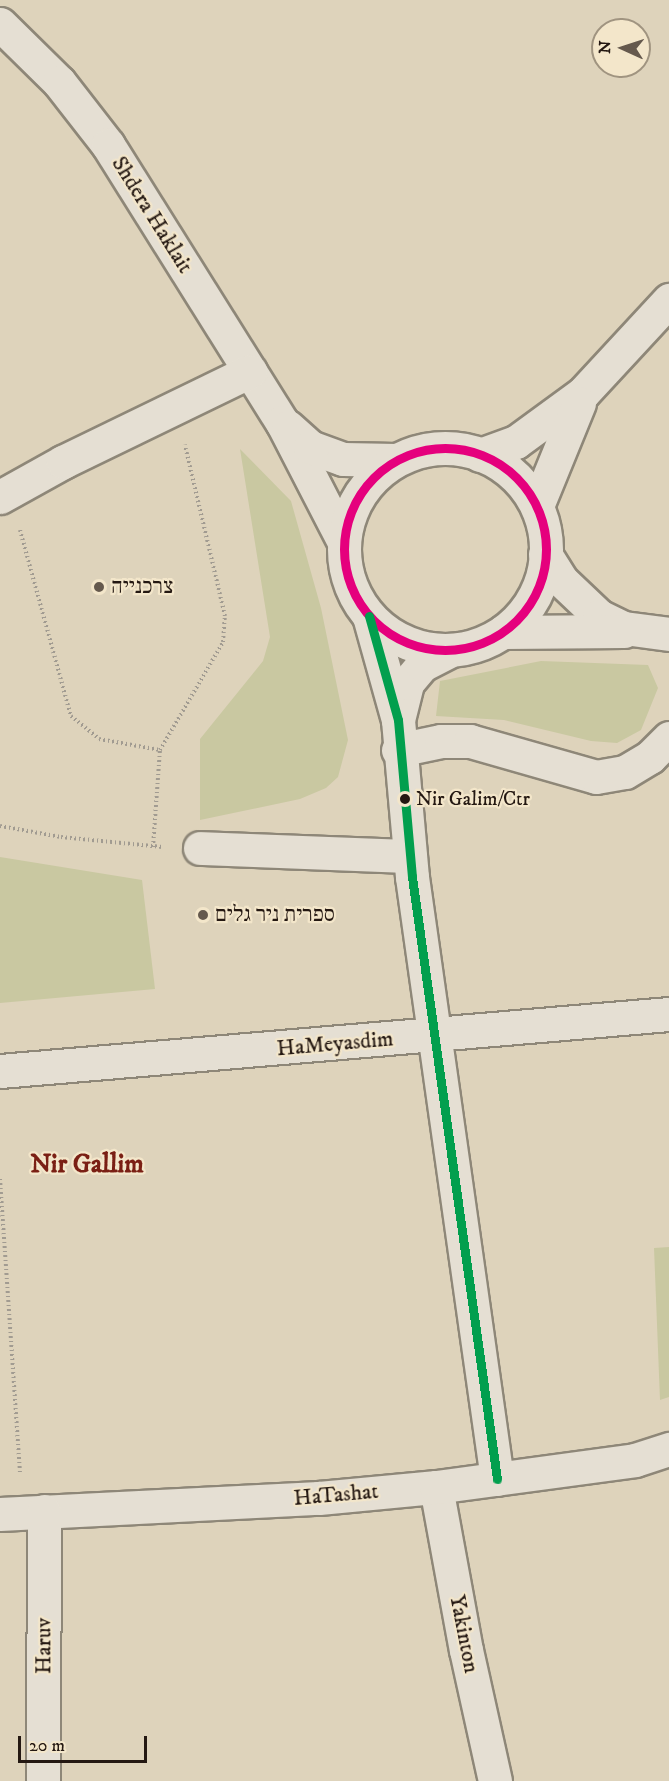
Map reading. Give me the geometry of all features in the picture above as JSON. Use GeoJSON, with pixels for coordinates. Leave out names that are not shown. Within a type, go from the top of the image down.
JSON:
{"type":"FeatureCollection","features":[{"type":"Feature","properties":{"kind":"street","name":"Shdera Haklait"},"geometry":{"type":"LineString","coordinates":[[0,24],[59,82],[108,146],[282,422],[344,542]]}},
{"type":"Feature","properties":{"kind":"street"},"geometry":{"type":"LineString","coordinates":[[480,455],[516,442],[584,393],[669,300]]}},
{"type":"Feature","properties":{"kind":"street"},"geometry":{"type":"LineString","coordinates":[[5,494],[176,406],[250,371]]}},
{"type":"Feature","properties":{"kind":"street"},"geometry":{"type":"LineString","coordinates":[[537,506],[561,439],[584,393]]}},
{"type":"Feature","properties":{"kind":"street","name":"Shdera Haklait"},"geometry":{"type":"LineString","coordinates":[[282,422],[310,447],[343,459],[396,460]]}},
{"type":"Feature","properties":{"kind":"street"},"geometry":{"type":"LineString","coordinates":[[398,735],[407,683],[422,665],[448,652],[481,645],[503,632],[532,602],[544,571],[546,538],[537,506],[518,479],[480,455],[460,449],[428,449],[396,460],[370,481],[352,509],[344,542],[347,576],[369,616],[384,632],[414,647],[448,652]]}},
{"type":"Feature","properties":{"kind":"street"},"geometry":{"type":"LineString","coordinates":[[545,554],[561,580],[599,616],[624,628],[657,633]]}},
{"type":"Feature","properties":{"kind":"street"},"geometry":{"type":"LineString","coordinates":[[369,616],[398,735],[411,856],[497,1479]]}},
{"type":"Feature","properties":{"kind":"street"},"geometry":{"type":"LineString","coordinates":[[503,632],[657,633]]}},
{"type":"Feature","properties":{"kind":"street"},"geometry":{"type":"LineString","coordinates":[[398,735],[441,741],[470,741],[596,777],[625,772],[650,757],[669,738]]}},
{"type":"Feature","properties":{"kind":"street"},"geometry":{"type":"LineString","coordinates":[[200,848],[411,856]]}},
{"type":"Feature","properties":{"kind":"street","name":"HaMeyasdim"},"geometry":{"type":"LineString","coordinates":[[0,1071],[435,1036],[669,1014]]}},
{"type":"Feature","properties":{"kind":"street","name":"HaTashat"},"geometry":{"type":"LineString","coordinates":[[22,1513],[319,1498],[436,1487],[635,1460],[669,1449]]}},
{"type":"Feature","properties":{"kind":"street","name":"Yakinton"},"geometry":{"type":"LineString","coordinates":[[436,1487],[466,1650],[495,1781]]}},
{"type":"Feature","properties":{"kind":"street","name":"Haruv"},"geometry":{"type":"LineString","coordinates":[[22,1513],[43,1781]]}},
{"type":"Feature","properties":{"kind":"path"},"geometry":{"type":"LineString","coordinates":[[153,847],[159,750],[223,642],[225,616],[176,406]]}},
{"type":"Feature","properties":{"kind":"path"},"geometry":{"type":"LineString","coordinates":[[5,494],[71,716],[99,740],[159,750]]}},
{"type":"Feature","properties":{"kind":"path"},"geometry":{"type":"LineString","coordinates":[[0,825],[61,837],[153,847],[200,848]]}},
{"type":"Feature","properties":{"kind":"path"},"geometry":{"type":"LineString","coordinates":[[0,1179],[22,1513]]}},
{"type":"Feature","properties":{"kind":"green space"},"geometry":{"type":"Polygon","coordinates":[[[240,449],[291,501],[321,608],[348,740],[338,777],[326,788],[300,799],[200,820],[200,739],[263,661],[270,637],[240,449]]]}},
{"type":"Feature","properties":{"kind":"green space"},"geometry":{"type":"Polygon","coordinates":[[[541,661],[648,665],[658,688],[641,730],[617,743],[591,741],[504,720],[436,716],[440,681],[541,661]]]}},
{"type":"Feature","properties":{"kind":"green space"},"geometry":{"type":"Polygon","coordinates":[[[0,857],[142,880],[155,989],[0,1003],[0,857]]]}},
{"type":"Feature","properties":{"kind":"green space"},"geometry":{"type":"Polygon","coordinates":[[[669,1247],[669,1397],[660,1400],[654,1248],[669,1247]]]}},
{"type":"Feature","properties":{"kind":"transit line"},"geometry":{"type":"LineString","coordinates":[[445,448],[474,452],[493,460],[523,485],[534,501],[542,520],[546,549],[542,578],[534,597],[509,627],[493,638],[474,646],[445,650],[416,646],[397,638],[367,613],[356,597],[348,578],[344,549],[348,520],[356,501],[381,471],[397,460],[416,452],[445,448]]}},
{"type":"Feature","properties":{"kind":"transit line"},"geometry":{"type":"LineString","coordinates":[[369,616],[398,720],[412,877],[497,1479]]}},
{"type":"Feature","properties":{"kind":"place","name":"צרכנייה"},"geometry":{"type":"Point","coordinates":[99,587]}},
{"type":"Feature","properties":{"kind":"place","name":"Nir Galim/Ctr"},"geometry":{"type":"Point","coordinates":[405,799]}},
{"type":"Feature","properties":{"kind":"place","name":"ספרית ניר גלים"},"geometry":{"type":"Point","coordinates":[203,915]}},
{"type":"Feature","properties":{"kind":"district","name":"Nir Gallim"},"geometry":{"type":"Point","coordinates":[87,1165]}}]}
